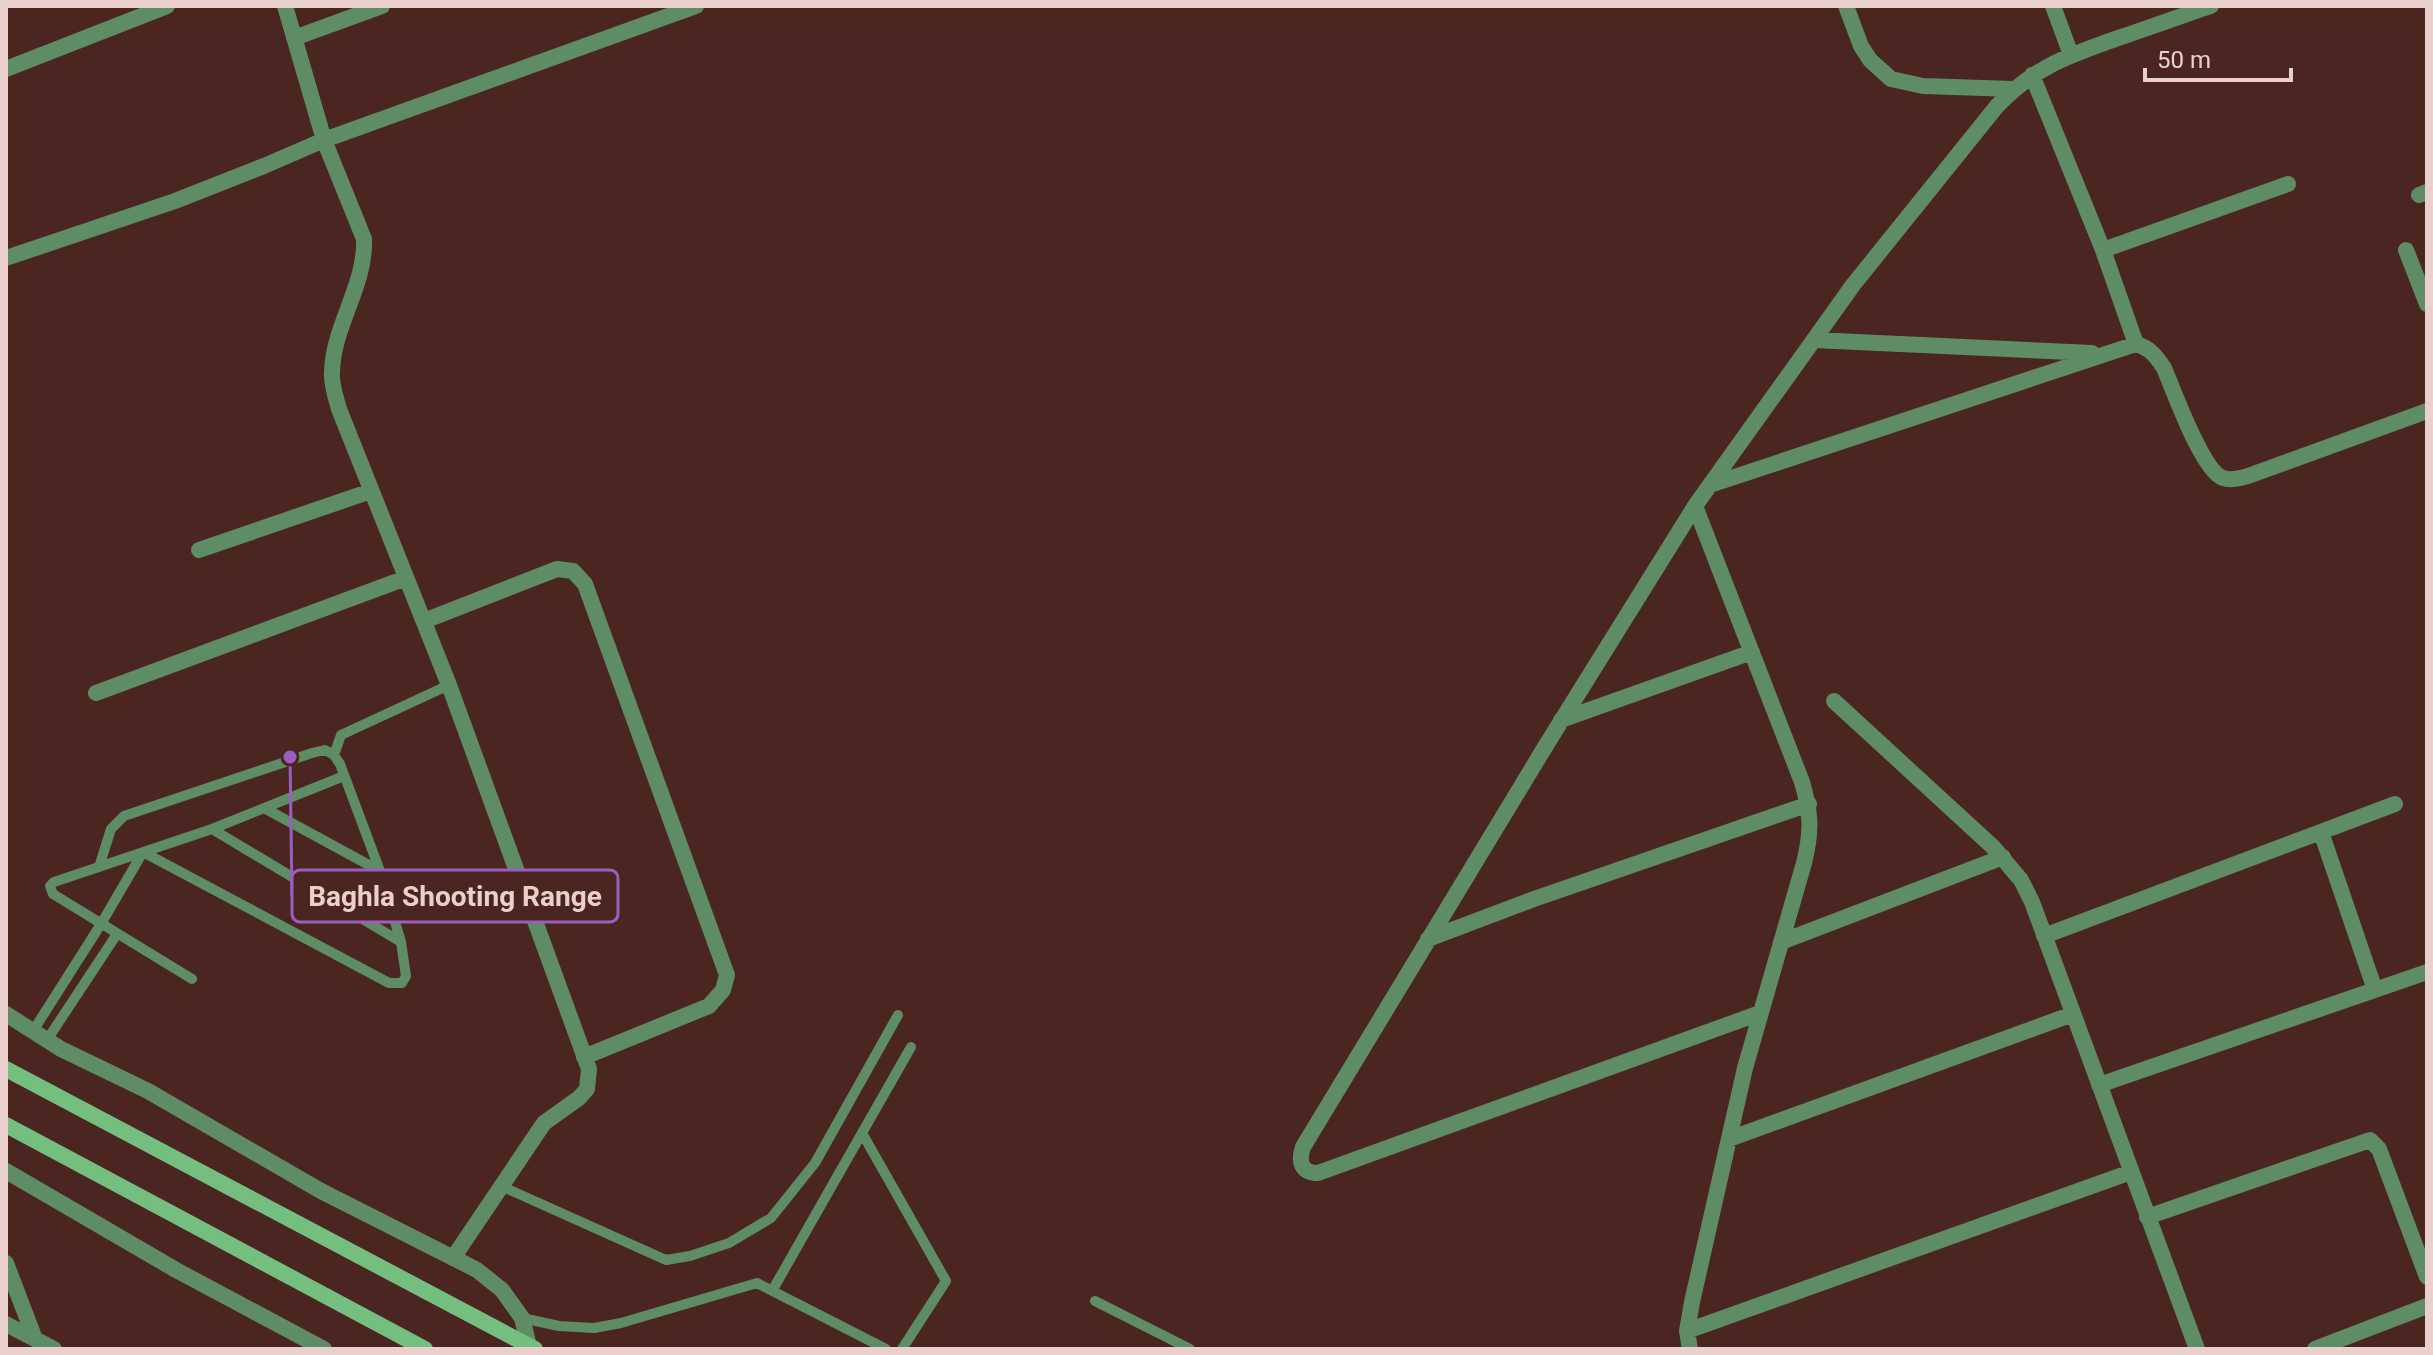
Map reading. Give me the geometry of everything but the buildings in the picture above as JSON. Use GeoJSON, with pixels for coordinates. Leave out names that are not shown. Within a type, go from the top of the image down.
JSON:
{"type":"FeatureCollection","features":[{"type":"Feature","properties":{"kind":"main road"},"geometry":{"type":"LineString","coordinates":[[6,1069],[532,1348]]}},
{"type":"Feature","properties":{"kind":"main road"},"geometry":{"type":"LineString","coordinates":[[6,1125],[425,1349]]}},
{"type":"Feature","properties":{"kind":"street"},"geometry":{"type":"LineString","coordinates":[[6,69],[167,6]]}},
{"type":"Feature","properties":{"kind":"street"},"geometry":{"type":"LineString","coordinates":[[285,6],[324,140],[364,239],[364,256],[336,343],[331,375],[339,409],[449,685],[589,1069],[587,1089],[544,1123],[453,1258]]}},
{"type":"Feature","properties":{"kind":"street"},"geometry":{"type":"LineString","coordinates":[[294,38],[382,6]]}},
{"type":"Feature","properties":{"kind":"street"},"geometry":{"type":"LineString","coordinates":[[6,258],[175,201],[324,140],[696,6]]}},
{"type":"Feature","properties":{"kind":"street"},"geometry":{"type":"LineString","coordinates":[[1846,6],[1861,46],[1870,60],[1891,79],[1923,86],[2013,89]]}},
{"type":"Feature","properties":{"kind":"street"},"geometry":{"type":"LineString","coordinates":[[2053,6],[2071,55]]}},
{"type":"Feature","properties":{"kind":"street"},"geometry":{"type":"LineString","coordinates":[[1760,1013],[1318,1173],[1309,1173],[1301,1164],[1303,1147],[1561,720],[1695,506],[1863,273],[2013,89],[2032,75],[2071,55],[2211,6]]}},
{"type":"Feature","properties":{"kind":"street"},"geometry":{"type":"LineString","coordinates":[[2032,75],[2103,250],[2136,344]]}},
{"type":"Feature","properties":{"kind":"street"},"geometry":{"type":"LineString","coordinates":[[2103,250],[2288,184]]}},
{"type":"Feature","properties":{"kind":"street"},"geometry":{"type":"LineString","coordinates":[[2406,250],[2427,304]]}},
{"type":"Feature","properties":{"kind":"street"},"geometry":{"type":"LineString","coordinates":[[1814,340],[2101,353]]}},
{"type":"Feature","properties":{"kind":"street"},"geometry":{"type":"LineString","coordinates":[[1710,485],[2101,353],[2136,344],[2145,346],[2155,354],[2164,368],[2206,463],[2222,478],[2232,480],[2248,476],[2427,411]]}},
{"type":"Feature","properties":{"kind":"street"},"geometry":{"type":"LineString","coordinates":[[199,550],[371,491]]}},
{"type":"Feature","properties":{"kind":"street"},"geometry":{"type":"LineString","coordinates":[[1690,1349],[1687,1331],[1745,1068],[1810,839],[1811,819],[1809,804],[1695,506]]}},
{"type":"Feature","properties":{"kind":"street"},"geometry":{"type":"LineString","coordinates":[[424,621],[557,569],[573,571],[585,584],[727,975],[723,990],[709,1006],[584,1057]]}},
{"type":"Feature","properties":{"kind":"street"},"geometry":{"type":"LineString","coordinates":[[96,693],[406,578]]}},
{"type":"Feature","properties":{"kind":"street"},"geometry":{"type":"LineString","coordinates":[[1561,720],[1752,652]]}},
{"type":"Feature","properties":{"kind":"street"},"geometry":{"type":"LineString","coordinates":[[1834,701],[2003,857],[2021,880],[2197,1349]]}},
{"type":"Feature","properties":{"kind":"street"},"geometry":{"type":"LineString","coordinates":[[1428,939],[1809,804]]}},
{"type":"Feature","properties":{"kind":"street"},"geometry":{"type":"LineString","coordinates":[[2044,936],[2395,804]]}},
{"type":"Feature","properties":{"kind":"street"},"geometry":{"type":"LineString","coordinates":[[2321,832],[2375,990]]}},
{"type":"Feature","properties":{"kind":"street"},"geometry":{"type":"LineString","coordinates":[[1781,942],[2003,857]]}},
{"type":"Feature","properties":{"kind":"street"},"geometry":{"type":"LineString","coordinates":[[2099,1085],[2427,972]]}},
{"type":"Feature","properties":{"kind":"street"},"geometry":{"type":"LineString","coordinates":[[6,1014],[40,1036],[148,1091],[321,1191],[477,1270],[502,1290],[522,1318],[532,1348]]}},
{"type":"Feature","properties":{"kind":"street"},"geometry":{"type":"LineString","coordinates":[[1729,1139],[2073,1014]]}},
{"type":"Feature","properties":{"kind":"street"},"geometry":{"type":"LineString","coordinates":[[2147,1217],[2370,1140],[2379,1149],[2427,1277]]}},
{"type":"Feature","properties":{"kind":"street"},"geometry":{"type":"LineString","coordinates":[[6,1171],[176,1270],[324,1349]]}},
{"type":"Feature","properties":{"kind":"street"},"geometry":{"type":"LineString","coordinates":[[1687,1331],[2131,1172]]}},
{"type":"Feature","properties":{"kind":"street"},"geometry":{"type":"LineString","coordinates":[[6,1263],[35,1339]]}},
{"type":"Feature","properties":{"kind":"street"},"geometry":{"type":"LineString","coordinates":[[2315,1349],[2427,1306]]}},
{"type":"Feature","properties":{"kind":"street"},"geometry":{"type":"LineString","coordinates":[[6,1324],[54,1349]]}},
{"type":"Feature","properties":{"kind":"lane"},"geometry":{"type":"LineString","coordinates":[[334,755],[341,735],[449,685]]}},
{"type":"Feature","properties":{"kind":"lane"},"geometry":{"type":"LineString","coordinates":[[99,867],[111,829],[124,816],[325,750],[334,755],[344,776],[380,871],[401,942],[406,976],[402,983],[389,983],[143,852]]}},
{"type":"Feature","properties":{"kind":"lane"},"geometry":{"type":"LineString","coordinates":[[192,979],[53,894],[49,888],[54,882],[212,829],[344,776]]}},
{"type":"Feature","properties":{"kind":"lane"},"geometry":{"type":"LineString","coordinates":[[264,808],[380,871]]}},
{"type":"Feature","properties":{"kind":"lane"},"geometry":{"type":"LineString","coordinates":[[212,829],[401,942]]}},
{"type":"Feature","properties":{"kind":"lane"},"geometry":{"type":"LineString","coordinates":[[40,1036],[143,852]]}},
{"type":"Feature","properties":{"kind":"lane"},"geometry":{"type":"LineString","coordinates":[[40,1036],[117,934]]}},
{"type":"Feature","properties":{"kind":"lane"},"geometry":{"type":"LineString","coordinates":[[501,1186],[666,1260],[729,1243],[771,1218],[815,1163],[898,1015]]}},
{"type":"Feature","properties":{"kind":"lane"},"geometry":{"type":"LineString","coordinates":[[772,1291],[911,1047]]}},
{"type":"Feature","properties":{"kind":"lane"},"geometry":{"type":"LineString","coordinates":[[862,1133],[946,1281],[902,1349]]}},
{"type":"Feature","properties":{"kind":"lane"},"geometry":{"type":"LineString","coordinates":[[522,1318],[559,1326],[594,1328],[757,1283],[886,1349]]}},
{"type":"Feature","properties":{"kind":"lane"},"geometry":{"type":"LineString","coordinates":[[1095,1301],[1190,1349]]}},
{"type":"Feature","properties":{"kind":"place","name":"Baghla Shooting Range"},"geometry":{"type":"Point","coordinates":[290,757]}}]}
